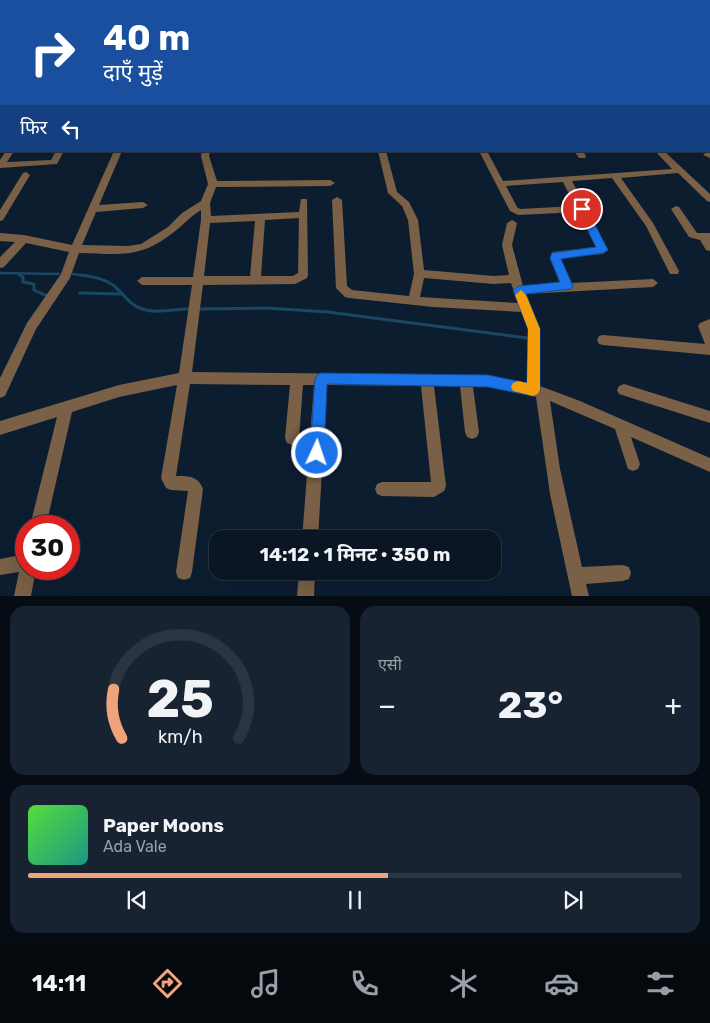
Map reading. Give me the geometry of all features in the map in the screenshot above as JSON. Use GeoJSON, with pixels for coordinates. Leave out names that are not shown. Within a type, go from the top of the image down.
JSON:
{"type":"FeatureCollection","features":[{"type":"Feature","properties":{"kind":"street"},"geometry":{"type":"LineString","coordinates":[[0,0],[6,0]]}},
{"type":"Feature","properties":{"kind":"street"},"geometry":{"type":"LineString","coordinates":[[1,167],[9,152]]}},
{"type":"Feature","properties":{"kind":"street"},"geometry":{"type":"LineString","coordinates":[[1,167],[54,162],[59,152]]}},
{"type":"Feature","properties":{"kind":"street"},"geometry":{"type":"LineString","coordinates":[[0,392],[31,326],[66,275],[75,249],[118,152]]}},
{"type":"Feature","properties":{"kind":"street"},"geometry":{"type":"LineString","coordinates":[[184,572],[196,489],[192,484],[171,483],[168,478],[198,280],[206,220],[205,203],[213,184],[205,156],[206,152]]}},
{"type":"Feature","properties":{"kind":"street"},"geometry":{"type":"LineString","coordinates":[[382,152],[393,193],[406,204],[413,220],[419,274],[414,301]]}},
{"type":"Feature","properties":{"kind":"street"},"geometry":{"type":"LineString","coordinates":[[484,152],[514,209],[518,212],[582,209]]}},
{"type":"Feature","properties":{"kind":"street"},"geometry":{"type":"LineString","coordinates":[[660,152],[710,199]]}},
{"type":"Feature","properties":{"kind":"street"},"geometry":{"type":"LineString","coordinates":[[501,184],[675,171],[678,168]]}},
{"type":"Feature","properties":{"kind":"street"},"geometry":{"type":"LineString","coordinates":[[0,218],[26,175]]}},
{"type":"Feature","properties":{"kind":"street"},"geometry":{"type":"LineString","coordinates":[[616,176],[650,225],[674,271]]}},
{"type":"Feature","properties":{"kind":"street"},"geometry":{"type":"LineString","coordinates":[[566,180],[603,250],[556,255],[555,258],[567,286]]}},
{"type":"Feature","properties":{"kind":"street"},"geometry":{"type":"LineString","coordinates":[[213,184],[330,183]]}},
{"type":"Feature","properties":{"kind":"street"},"geometry":{"type":"LineString","coordinates":[[337,200],[342,288],[349,294],[414,301],[526,308]]}},
{"type":"Feature","properties":{"kind":"street"},"geometry":{"type":"LineString","coordinates":[[142,281],[295,280],[303,275],[304,201]]}},
{"type":"Feature","properties":{"kind":"street"},"geometry":{"type":"LineString","coordinates":[[0,237],[24,239],[75,249],[128,250],[144,247],[172,229],[185,214],[205,203]]}},
{"type":"Feature","properties":{"kind":"street"},"geometry":{"type":"LineString","coordinates":[[93,209],[143,206]]}},
{"type":"Feature","properties":{"kind":"street"},"geometry":{"type":"LineString","coordinates":[[676,209],[693,235],[706,236],[710,247]]}},
{"type":"Feature","properties":{"kind":"street"},"geometry":{"type":"LineString","coordinates":[[206,220],[304,215]]}},
{"type":"Feature","properties":{"kind":"street"},"geometry":{"type":"LineString","coordinates":[[256,279],[260,218]]}},
{"type":"Feature","properties":{"kind":"street"},"geometry":{"type":"LineString","coordinates":[[512,223],[507,245],[517,284],[534,329],[537,391],[581,596]]}},
{"type":"Feature","properties":{"kind":"street"},"geometry":{"type":"LineString","coordinates":[[0,264],[24,239]]}},
{"type":"Feature","properties":{"kind":"street"},"geometry":{"type":"LineString","coordinates":[[419,274],[494,280],[517,284],[567,286],[653,283]]}},
{"type":"Feature","properties":{"kind":"street"},"geometry":{"type":"LineString","coordinates":[[710,324],[704,326],[710,342]]}},
{"type":"Feature","properties":{"kind":"street"},"geometry":{"type":"LineString","coordinates":[[603,340],[710,350]]}},
{"type":"Feature","properties":{"kind":"street"},"geometry":{"type":"LineString","coordinates":[[0,428],[119,392],[184,378],[488,381],[537,391],[620,424],[710,465]]}},
{"type":"Feature","properties":{"kind":"street"},"geometry":{"type":"LineString","coordinates":[[292,438],[297,379]]}},
{"type":"Feature","properties":{"kind":"street"},"geometry":{"type":"LineString","coordinates":[[311,530],[321,379]]}},
{"type":"Feature","properties":{"kind":"street"},"geometry":{"type":"LineString","coordinates":[[382,489],[434,490],[439,486],[427,380]]}},
{"type":"Feature","properties":{"kind":"street"},"geometry":{"type":"LineString","coordinates":[[466,382],[472,432]]}},
{"type":"Feature","properties":{"kind":"street"},"geometry":{"type":"LineString","coordinates":[[624,390],[710,417]]}},
{"type":"Feature","properties":{"kind":"street"},"geometry":{"type":"LineString","coordinates":[[41,515],[66,407]]}},
{"type":"Feature","properties":{"kind":"street"},"geometry":{"type":"LineString","coordinates":[[620,424],[633,464]]}},
{"type":"Feature","properties":{"kind":"street"},"geometry":{"type":"LineString","coordinates":[[0,567],[15,564]]}},
{"type":"Feature","properties":{"kind":"street"},"geometry":{"type":"LineString","coordinates":[[576,576],[623,573]]}},
{"type":"Feature","properties":{"kind":"street"},"geometry":{"type":"LineString","coordinates":[[22,596],[26,580]]}},
{"type":"Feature","properties":{"kind":"street"},"geometry":{"type":"LineString","coordinates":[[305,596],[306,580]]}},
{"type":"Feature","properties":{"kind":"waterway"},"geometry":{"type":"LineString","coordinates":[[0,273],[59,274]]}},
{"type":"Feature","properties":{"kind":"waterway"},"geometry":{"type":"LineString","coordinates":[[73,274],[89,276]]}},
{"type":"Feature","properties":{"kind":"waterway"},"geometry":{"type":"LineString","coordinates":[[19,275],[23,277],[23,282],[34,284],[34,290],[47,296]]}},
{"type":"Feature","properties":{"kind":"waterway"},"geometry":{"type":"LineString","coordinates":[[80,275],[97,278],[113,285],[133,305],[142,309],[160,311],[189,309]]}},
{"type":"Feature","properties":{"kind":"waterway"},"geometry":{"type":"LineString","coordinates":[[80,293],[120,294]]}},
{"type":"Feature","properties":{"kind":"waterway"},"geometry":{"type":"LineString","coordinates":[[199,309],[266,308],[328,312],[527,338]]}},
{"type":"Feature","properties":{"kind":"slow traffic"},"geometry":{"type":"LineString","coordinates":[[518,387],[533,390],[534,329],[521,295]]}},
{"type":"Feature","properties":{"kind":"route"},"geometry":{"type":"LineString","coordinates":[[317,453],[321,379],[488,381],[533,390],[534,329],[519,290],[567,286],[555,258],[556,255],[603,250],[582,209]]}}]}
